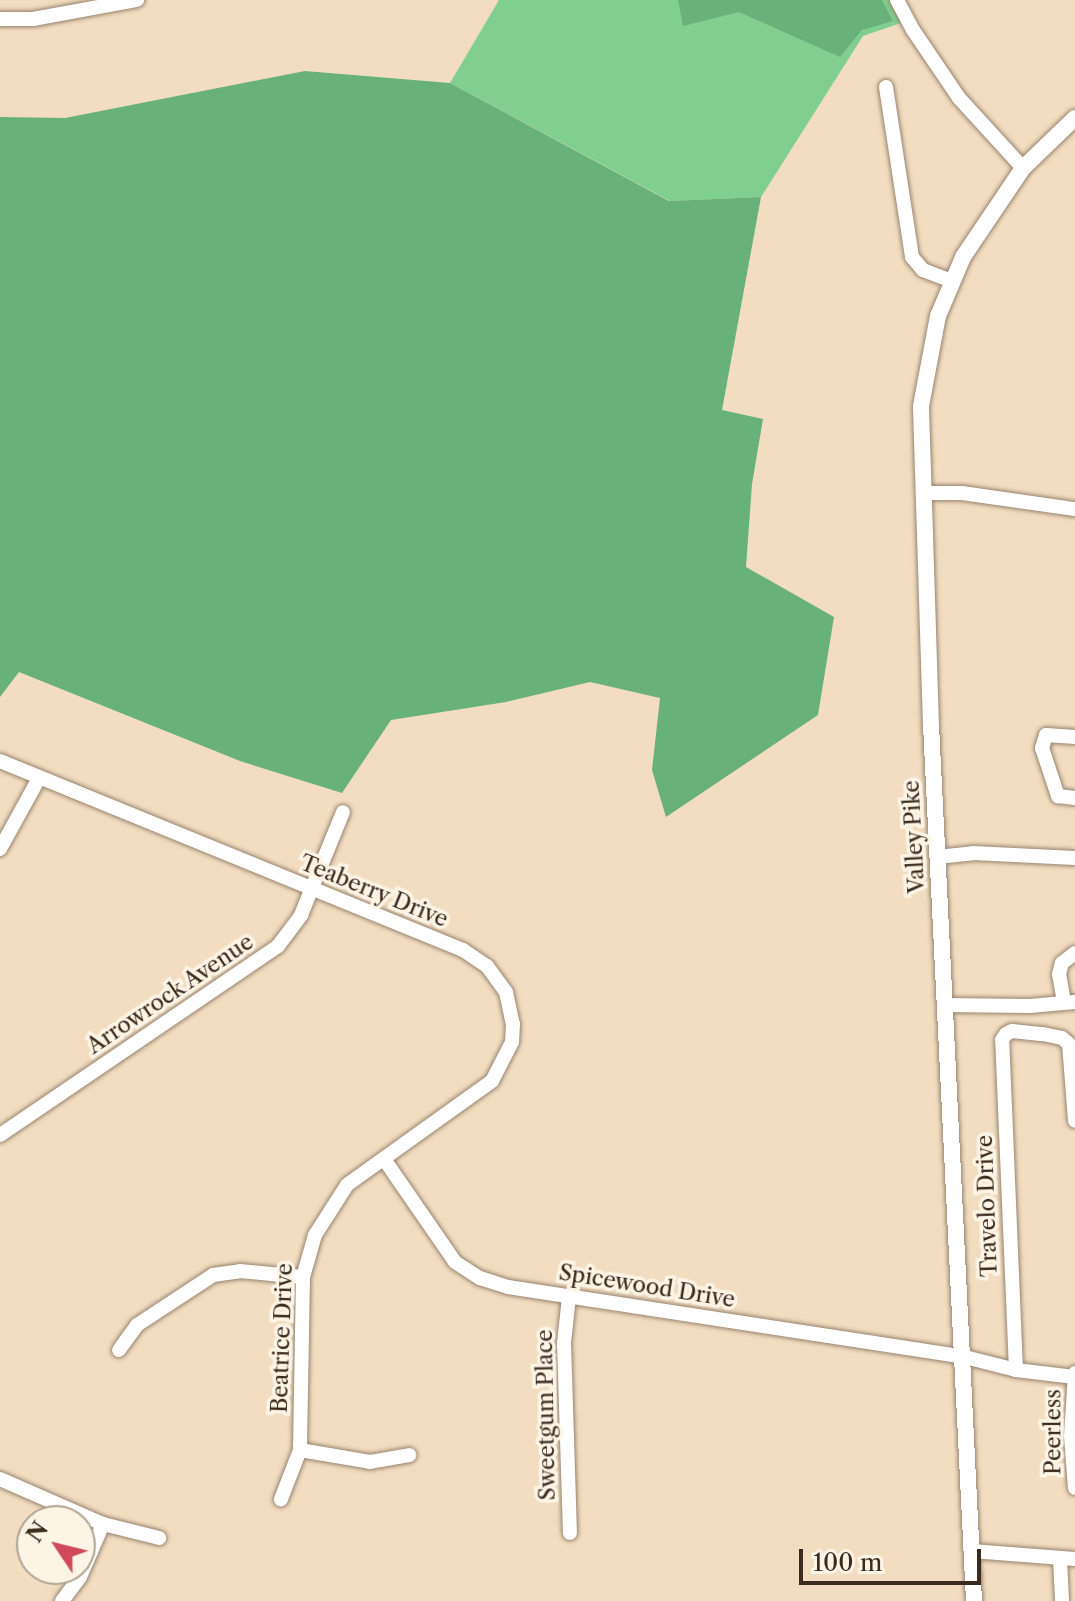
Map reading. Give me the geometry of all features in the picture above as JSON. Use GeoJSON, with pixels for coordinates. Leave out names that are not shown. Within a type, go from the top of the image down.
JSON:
{"type":"FeatureCollection","features":[{"type":"Feature","properties":{"kind":"street"},"geometry":{"type":"LineString","coordinates":[[0,19],[33,19],[71,6],[137,0]]}},
{"type":"Feature","properties":{"kind":"street"},"geometry":{"type":"LineString","coordinates":[[897,0],[907,21],[959,98],[1023,168]]}},
{"type":"Feature","properties":{"kind":"street"},"geometry":{"type":"LineString","coordinates":[[886,87],[912,257],[923,270],[951,281]]}},
{"type":"Feature","properties":{"kind":"street","name":"Valley Pike"},"geometry":{"type":"LineString","coordinates":[[974,1601],[937,857],[923,493],[924,378],[938,316],[951,281],[977,233],[1023,168],[1075,118]]}},
{"type":"Feature","properties":{"kind":"street"},"geometry":{"type":"LineString","coordinates":[[923,493],[962,493],[1075,509]]}},
{"type":"Feature","properties":{"kind":"street"},"geometry":{"type":"LineString","coordinates":[[1075,737],[1046,735],[1043,756],[1058,796],[1075,798]]}},
{"type":"Feature","properties":{"kind":"street","name":"Teaberry Drive"},"geometry":{"type":"LineString","coordinates":[[0,761],[476,957],[499,980],[510,1005],[512,1042],[492,1081],[384,1159]]}},
{"type":"Feature","properties":{"kind":"street"},"geometry":{"type":"LineString","coordinates":[[0,849],[39,778]]}},
{"type":"Feature","properties":{"kind":"street","name":"Arrowrock Avenue"},"geometry":{"type":"LineString","coordinates":[[0,1135],[265,957],[292,929],[312,890],[343,812]]}},
{"type":"Feature","properties":{"kind":"street"},"geometry":{"type":"LineString","coordinates":[[937,857],[973,853],[1075,858]]}},
{"type":"Feature","properties":{"kind":"street"},"geometry":{"type":"LineString","coordinates":[[944,1005],[1030,1006],[1070,1002],[1059,974],[1062,963],[1075,953]]}},
{"type":"Feature","properties":{"kind":"street","name":"Travelo Drive"},"geometry":{"type":"LineString","coordinates":[[1016,1370],[1002,1040],[1012,1031],[1062,1038],[1069,1044],[1075,1121]]}},
{"type":"Feature","properties":{"kind":"street","name":"Beatrice Drive"},"geometry":{"type":"LineString","coordinates":[[281,1499],[300,1450],[303,1277],[315,1235],[337,1197],[358,1176],[384,1159]]}},
{"type":"Feature","properties":{"kind":"street","name":"Spicewood Drive"},"geometry":{"type":"LineString","coordinates":[[384,1159],[445,1251],[467,1271],[508,1287],[961,1356],[1016,1370],[1075,1375]]}},
{"type":"Feature","properties":{"kind":"street"},"geometry":{"type":"LineString","coordinates":[[119,1350],[137,1325],[213,1275],[240,1271],[303,1277]]}},
{"type":"Feature","properties":{"kind":"street","name":"Sweetgum Place"},"geometry":{"type":"LineString","coordinates":[[569,1297],[564,1343],[570,1533]]}},
{"type":"Feature","properties":{"kind":"street","name":"Peerless"},"geometry":{"type":"LineString","coordinates":[[1075,1375],[1071,1436],[1075,1488]]}},
{"type":"Feature","properties":{"kind":"street"},"geometry":{"type":"LineString","coordinates":[[300,1450],[370,1462],[409,1455]]}},
{"type":"Feature","properties":{"kind":"street"},"geometry":{"type":"LineString","coordinates":[[0,1479],[103,1524],[159,1538]]}},
{"type":"Feature","properties":{"kind":"street"},"geometry":{"type":"LineString","coordinates":[[62,1601],[80,1577],[103,1524]]}},
{"type":"Feature","properties":{"kind":"street"},"geometry":{"type":"LineString","coordinates":[[972,1551],[1067,1558],[1062,1601]]}},
{"type":"Feature","properties":{"kind":"green space"},"geometry":{"type":"Polygon","coordinates":[[[499,0],[897,0],[907,21],[863,36],[761,197],[670,201],[450,83],[499,0]]]}},
{"type":"Feature","properties":{"kind":"green space"},"geometry":{"type":"Polygon","coordinates":[[[678,0],[882,0],[893,21],[862,30],[840,57],[739,12],[683,26],[678,0]]]}},
{"type":"Feature","properties":{"kind":"green space"},"geometry":{"type":"Polygon","coordinates":[[[305,71],[450,83],[669,201],[761,197],[722,410],[763,419],[752,484],[746,567],[834,617],[818,715],[666,817],[652,770],[660,698],[590,682],[506,702],[391,720],[342,793],[240,761],[19,672],[0,697],[0,117],[65,118],[305,71]]]}}]}
